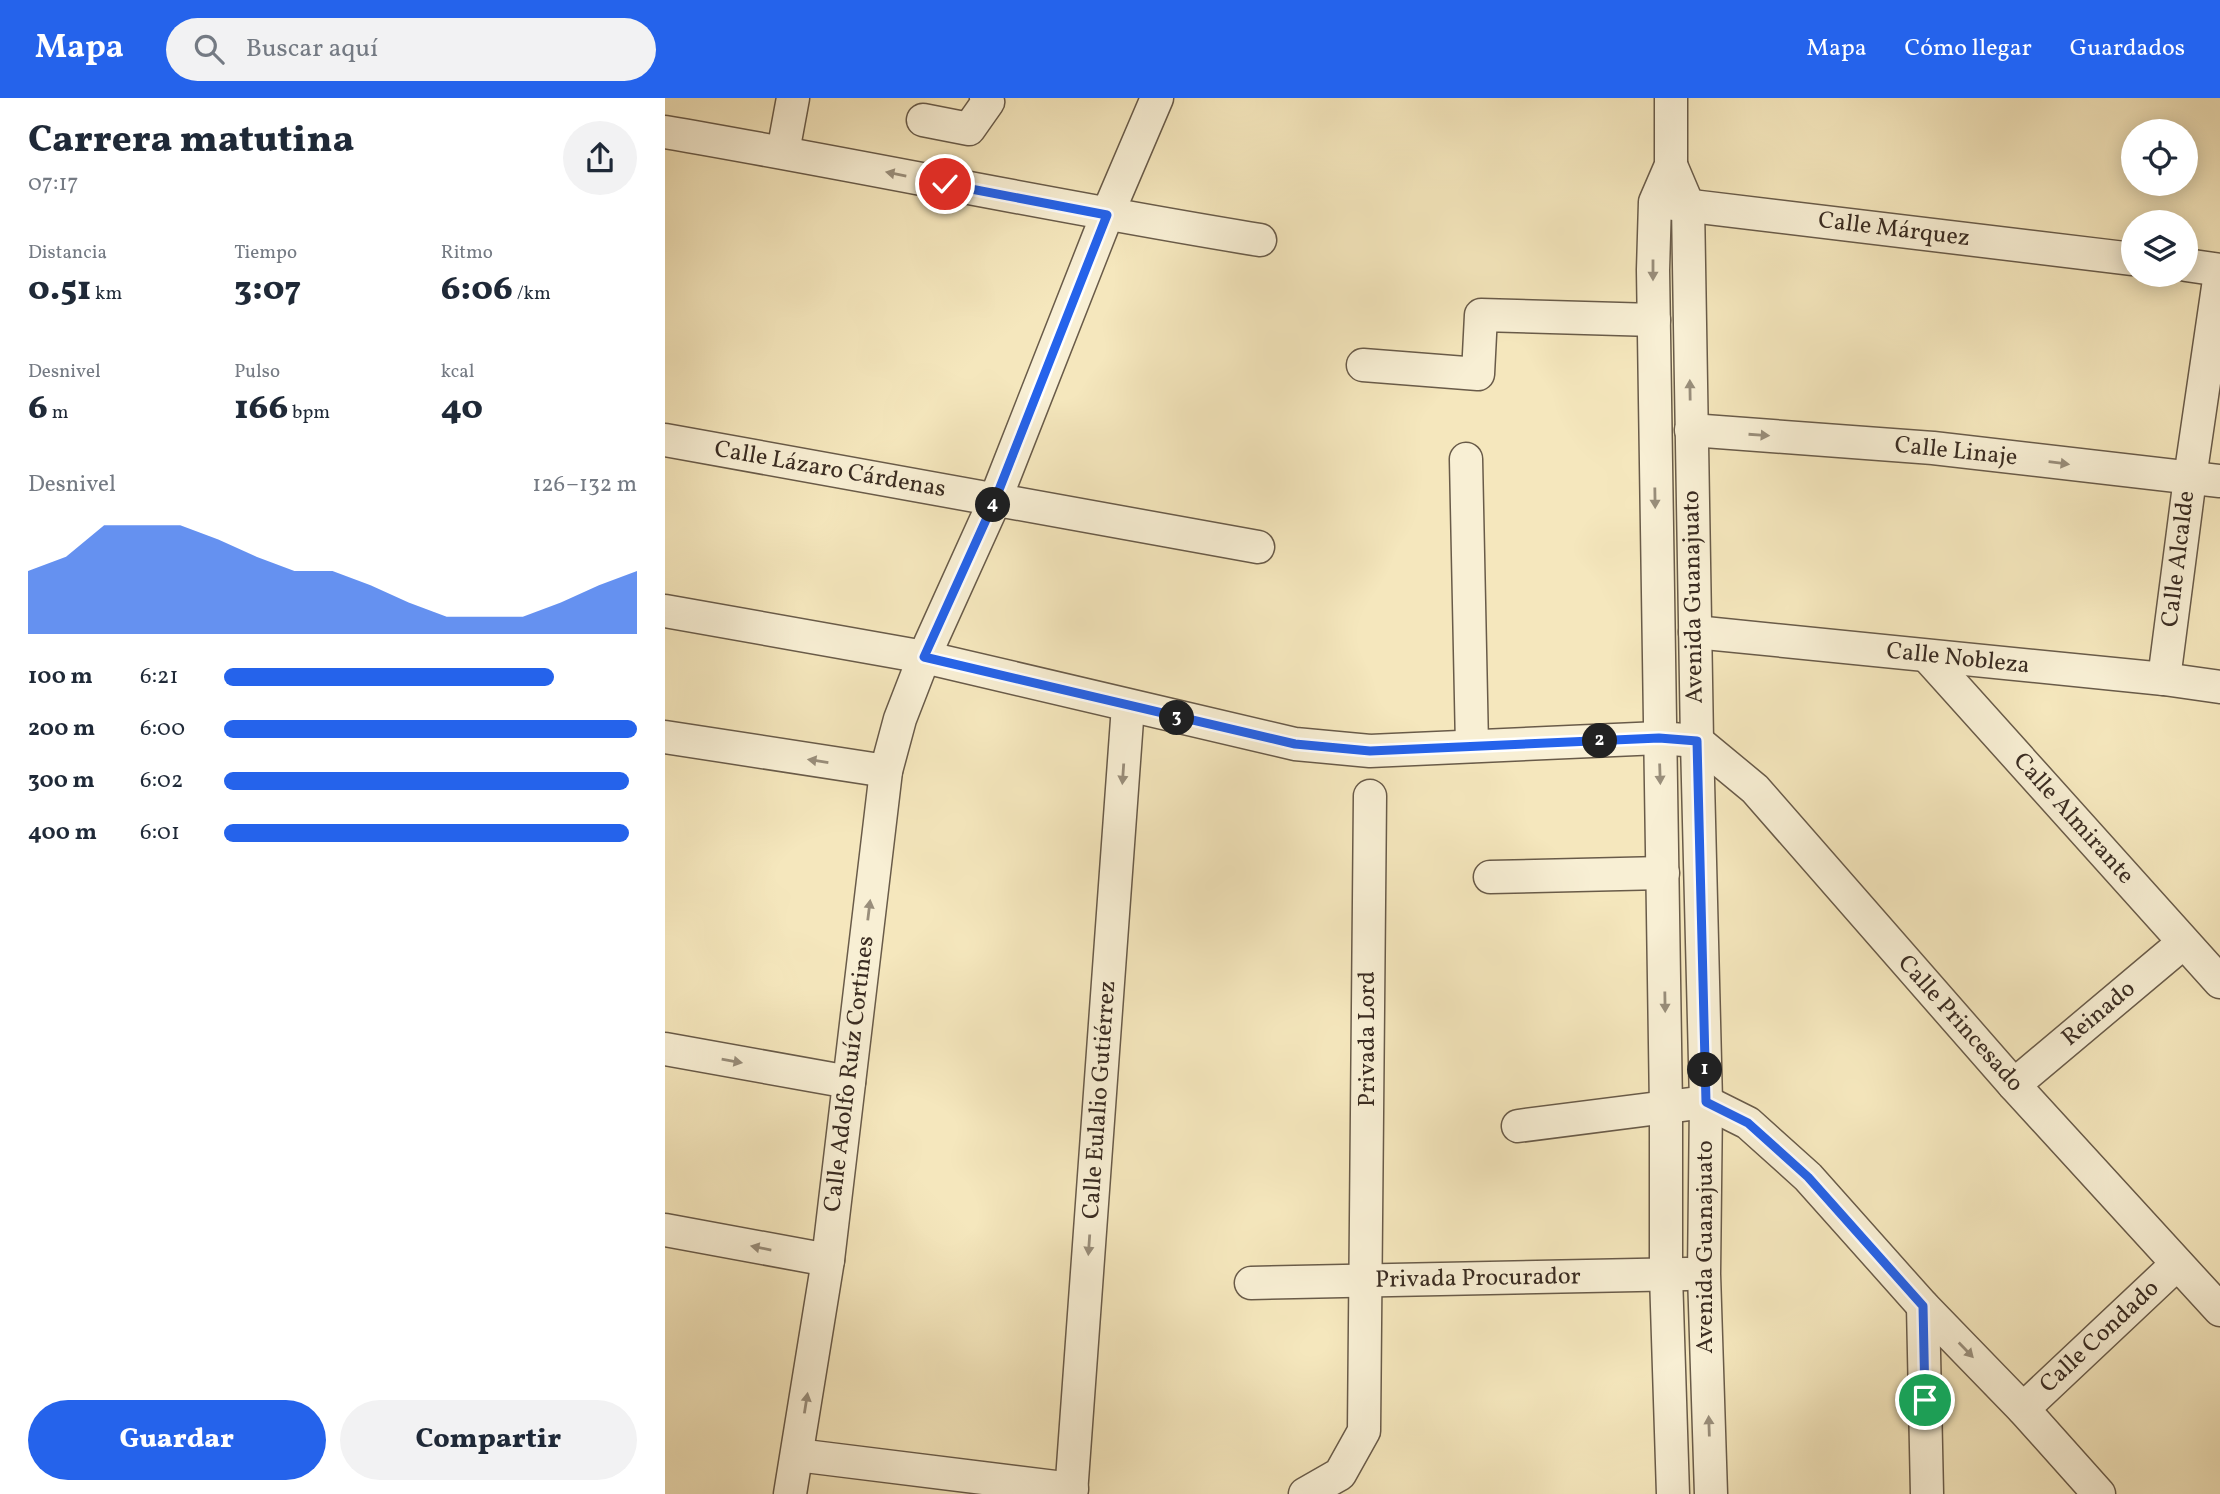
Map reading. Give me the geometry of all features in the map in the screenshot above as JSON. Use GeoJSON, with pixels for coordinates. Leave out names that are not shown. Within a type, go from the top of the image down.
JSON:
{"type":"FeatureCollection","features":[{"type":"Feature","properties":{"kind":"street"},"geometry":{"type":"LineString","coordinates":[[783,152],[793,98]]}},
{"type":"Feature","properties":{"kind":"street"},"geometry":{"type":"LineString","coordinates":[[923,120],[969,129],[988,102],[986,98]]}},
{"type":"Feature","properties":{"kind":"street","name":"Calle Adolfo Ruíz Cortines"},"geometry":{"type":"LineString","coordinates":[[790,1494],[828,1260],[886,771],[900,719],[924,657],[995,500],[1107,215],[1157,98]]}},
{"type":"Feature","properties":{"kind":"street","name":"Avenida Guanajuato"},"geometry":{"type":"LineString","coordinates":[[1671,98],[1671,165],[1688,205],[1706,1102],[1704,1274],[1711,1494]]}},
{"type":"Feature","properties":{"kind":"street"},"geometry":{"type":"LineString","coordinates":[[665,132],[783,152],[1107,215],[1260,240]]}},
{"type":"Feature","properties":{"kind":"street","name":"Avenida Guanajuato"},"geometry":{"type":"LineString","coordinates":[[1671,165],[1655,202],[1654,320],[1666,1275],[1673,1494]]}},
{"type":"Feature","properties":{"kind":"street","name":"Calle Márquez"},"geometry":{"type":"LineString","coordinates":[[1655,202],[2121,258]]}},
{"type":"Feature","properties":{"kind":"street"},"geometry":{"type":"LineString","coordinates":[[2198,267],[2220,272]]}},
{"type":"Feature","properties":{"kind":"street","name":"Calle Alcalde"},"geometry":{"type":"LineString","coordinates":[[2164,679],[2205,480],[2220,272]]}},
{"type":"Feature","properties":{"kind":"street"},"geometry":{"type":"LineString","coordinates":[[1363,365],[1478,374],[1481,315],[1654,320]]}},
{"type":"Feature","properties":{"kind":"street","name":"Calle Linaje"},"geometry":{"type":"LineString","coordinates":[[1691,430],[1933,448],[2205,480]]}},
{"type":"Feature","properties":{"kind":"street","name":"Calle Lázaro Cárdenas"},"geometry":{"type":"LineString","coordinates":[[665,440],[1258,547]]}},
{"type":"Feature","properties":{"kind":"street"},"geometry":{"type":"LineString","coordinates":[[1466,459],[1472,746]]}},
{"type":"Feature","properties":{"kind":"street"},"geometry":{"type":"LineString","coordinates":[[665,611],[924,657],[1295,744],[1370,751],[1659,738],[1697,741]]}},
{"type":"Feature","properties":{"kind":"street","name":"Calle Nobleza"},"geometry":{"type":"LineString","coordinates":[[1695,632],[2164,679],[2220,687]]}},
{"type":"Feature","properties":{"kind":"street","name":"Calle Almirante"},"geometry":{"type":"LineString","coordinates":[[1927,656],[2220,982]]}},
{"type":"Feature","properties":{"kind":"street","name":"Calle Eulalio Gutiérrez"},"geometry":{"type":"LineString","coordinates":[[1071,1491],[1128,706]]}},
{"type":"Feature","properties":{"kind":"street"},"geometry":{"type":"LineString","coordinates":[[665,737],[886,771]]}},
{"type":"Feature","properties":{"kind":"street","name":"Calle Princesado"},"geometry":{"type":"LineString","coordinates":[[1697,741],[1755,789],[2014,1084],[2220,1310]]}},
{"type":"Feature","properties":{"kind":"street","name":"Privada Lord"},"geometry":{"type":"LineString","coordinates":[[1305,1494],[1341,1474],[1364,1431],[1370,796]]}},
{"type":"Feature","properties":{"kind":"street"},"geometry":{"type":"LineString","coordinates":[[1490,877],[1663,873]]}},
{"type":"Feature","properties":{"kind":"street","name":"Reinado"},"geometry":{"type":"LineString","coordinates":[[2014,1084],[2183,943]]}},
{"type":"Feature","properties":{"kind":"street"},"geometry":{"type":"LineString","coordinates":[[665,1049],[849,1082]]}},
{"type":"Feature","properties":{"kind":"street"},"geometry":{"type":"LineString","coordinates":[[1518,1126],[1706,1102],[1748,1123],[1808,1177],[1923,1306],[2023,1409],[2099,1494]]}},
{"type":"Feature","properties":{"kind":"street"},"geometry":{"type":"LineString","coordinates":[[665,1230],[828,1260]]}},
{"type":"Feature","properties":{"kind":"street","name":"Calle Condado"},"geometry":{"type":"LineString","coordinates":[[2023,1409],[2177,1264]]}},
{"type":"Feature","properties":{"kind":"street","name":"Privada Procurador"},"geometry":{"type":"LineString","coordinates":[[1251,1283],[1704,1274]]}},
{"type":"Feature","properties":{"kind":"street"},"geometry":{"type":"LineString","coordinates":[[1923,1306],[1927,1494]]}},
{"type":"Feature","properties":{"kind":"street"},"geometry":{"type":"LineString","coordinates":[[797,1455],[1071,1491]]}},
{"type":"Feature","properties":{"kind":"route"},"geometry":{"type":"LineString","coordinates":[[945,184],[1107,215],[995,500],[924,657],[1295,744],[1370,751],[1659,738],[1697,741],[1706,1102],[1748,1123],[1808,1177],[1923,1306],[1925,1400]]}}]}
